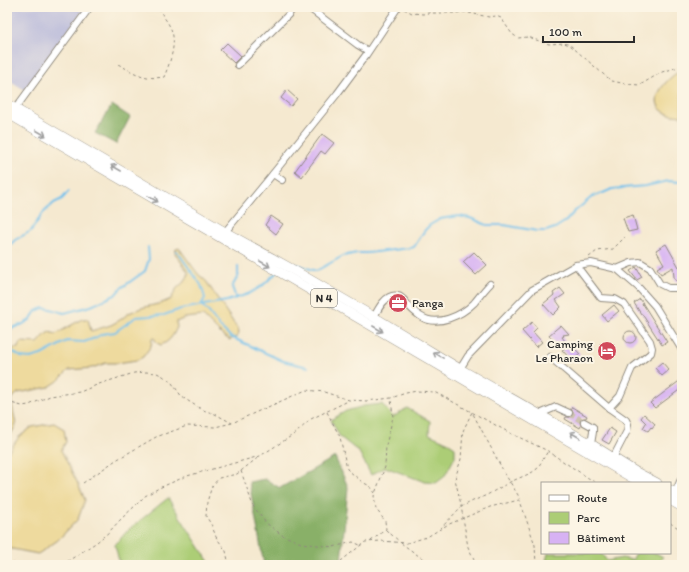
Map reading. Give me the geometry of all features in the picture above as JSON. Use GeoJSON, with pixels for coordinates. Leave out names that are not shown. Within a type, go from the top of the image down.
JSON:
{"type":"FeatureCollection","features":[{"type":"Feature","properties":{"kind":"highway","name":"N 4"},"geometry":{"type":"LineString","coordinates":[[7,104],[11,111],[639,482]]}},
{"type":"Feature","properties":{"kind":"highway","name":"N 4"},"geometry":{"type":"LineString","coordinates":[[11,111],[290,268],[655,482]]}},
{"type":"Feature","properties":{"kind":"highway"},"geometry":{"type":"LineString","coordinates":[[674,496],[682,507]]}},
{"type":"Feature","properties":{"kind":"street"},"geometry":{"type":"LineString","coordinates":[[11,111],[90,7]]}},
{"type":"Feature","properties":{"kind":"street"},"geometry":{"type":"LineString","coordinates":[[238,65],[288,15],[294,7]]}},
{"type":"Feature","properties":{"kind":"street"},"geometry":{"type":"LineString","coordinates":[[308,7],[368,51]]}},
{"type":"Feature","properties":{"kind":"street"},"geometry":{"type":"LineString","coordinates":[[225,232],[336,94],[398,7]]}},
{"type":"Feature","properties":{"kind":"street"},"geometry":{"type":"LineString","coordinates":[[273,174],[282,180]]}},
{"type":"Feature","properties":{"kind":"street"},"geometry":{"type":"LineString","coordinates":[[617,270],[631,263],[640,262],[650,268],[660,284],[668,288],[682,287]]}},
{"type":"Feature","properties":{"kind":"street"},"geometry":{"type":"LineString","coordinates":[[460,368],[468,356],[532,290],[576,265],[592,263],[617,270],[639,288],[655,306],[682,350]]}},
{"type":"Feature","properties":{"kind":"street"},"geometry":{"type":"LineString","coordinates":[[576,265],[601,298],[615,299],[624,304],[650,340],[652,348],[651,353],[632,368],[620,396],[610,408]]}},
{"type":"Feature","properties":{"kind":"street"},"geometry":{"type":"LineString","coordinates":[[374,317],[379,307],[386,299],[396,295],[400,296],[422,317],[433,321],[444,320],[463,312],[490,284]]}},
{"type":"Feature","properties":{"kind":"street"},"geometry":{"type":"LineString","coordinates":[[550,357],[626,420],[628,424],[627,431],[613,458]]}},
{"type":"Feature","properties":{"kind":"street"},"geometry":{"type":"LineString","coordinates":[[540,414],[556,407],[569,413]]}},
{"type":"Feature","properties":{"kind":"street"},"geometry":{"type":"LineString","coordinates":[[584,422],[593,428],[594,432],[591,444]]}},
{"type":"Feature","properties":{"kind":"street"},"geometry":{"type":"LineString","coordinates":[[674,496],[682,477]]}},
{"type":"Feature","properties":{"kind":"path"},"geometry":{"type":"LineString","coordinates":[[118,64],[142,77],[164,77],[168,68],[173,47],[173,34],[171,28],[160,12],[159,7]]}},
{"type":"Feature","properties":{"kind":"path"},"geometry":{"type":"LineString","coordinates":[[398,7],[423,14],[464,12],[502,18],[512,34],[518,38],[528,37],[549,44],[564,43],[570,45],[612,81],[626,84],[640,85],[662,72],[682,66]]}},
{"type":"Feature","properties":{"kind":"path"},"geometry":{"type":"LineString","coordinates":[[587,258],[597,251],[612,249],[625,237]]}},
{"type":"Feature","properties":{"kind":"path"},"geometry":{"type":"LineString","coordinates":[[7,402],[22,406],[50,396],[80,392],[99,384],[134,373],[146,372],[156,373],[162,376],[172,383],[182,397],[203,410],[215,414],[232,423]]}},
{"type":"Feature","properties":{"kind":"path"},"geometry":{"type":"LineString","coordinates":[[83,483],[116,460],[156,437],[187,426],[215,427],[232,423],[306,390],[324,392],[349,400],[367,401],[391,398],[406,393],[434,392],[510,433],[548,451],[594,482]]}},
{"type":"Feature","properties":{"kind":"path"},"geometry":{"type":"LineString","coordinates":[[391,398],[393,417],[386,446],[385,467],[374,496],[376,509],[385,521],[386,529],[400,542],[423,559],[428,565]]}},
{"type":"Feature","properties":{"kind":"path"},"geometry":{"type":"LineString","coordinates":[[229,565],[226,551],[216,537],[206,516],[207,502],[212,486],[219,478],[236,474],[241,471],[260,456],[296,433],[311,419],[349,400]]}},
{"type":"Feature","properties":{"kind":"path"},"geometry":{"type":"LineString","coordinates":[[326,411],[340,437],[347,469],[362,482],[370,486],[376,493]]}},
{"type":"Feature","properties":{"kind":"path"},"geometry":{"type":"LineString","coordinates":[[472,412],[486,440],[518,495],[535,545],[536,565]]}},
{"type":"Feature","properties":{"kind":"path"},"geometry":{"type":"LineString","coordinates":[[472,412],[463,431],[461,458],[456,479],[468,547],[477,565]]}},
{"type":"Feature","properties":{"kind":"path"},"geometry":{"type":"LineString","coordinates":[[439,530],[461,507],[473,500],[488,496],[510,482],[531,473],[537,468],[548,451]]}},
{"type":"Feature","properties":{"kind":"path"},"geometry":{"type":"LineString","coordinates":[[62,565],[97,542],[145,496],[159,488],[187,476],[260,456]]}},
{"type":"Feature","properties":{"kind":"path"},"geometry":{"type":"LineString","coordinates":[[241,471],[253,506],[266,523],[282,535],[301,543],[333,547],[353,542],[361,546]]}},
{"type":"Feature","properties":{"kind":"path"},"geometry":{"type":"LineString","coordinates":[[336,565],[365,542],[407,542],[427,537],[447,525],[490,507],[519,500]]}},
{"type":"Feature","properties":{"kind":"path"},"geometry":{"type":"LineString","coordinates":[[671,524],[682,530]]}},
{"type":"Feature","properties":{"kind":"path"},"geometry":{"type":"LineString","coordinates":[[370,542],[386,529]]}},
{"type":"Feature","properties":{"kind":"path"},"geometry":{"type":"LineString","coordinates":[[7,561],[19,565]]}},
{"type":"Feature","properties":{"kind":"shaded area"},"geometry":{"type":"Polygon","coordinates":[[[7,7],[86,7],[25,90],[7,79],[7,7]]]}},
{"type":"Feature","properties":{"kind":"green space"},"geometry":{"type":"Polygon","coordinates":[[[112,105],[130,117],[116,144],[95,133],[112,105]]]}},
{"type":"Feature","properties":{"kind":"green space"},"geometry":{"type":"Polygon","coordinates":[[[382,404],[393,417],[407,408],[430,421],[429,434],[455,447],[455,457],[444,477],[436,483],[425,482],[385,467],[371,475],[359,452],[340,437],[331,420],[346,411],[364,406],[382,404]]]}},
{"type":"Feature","properties":{"kind":"green space"},"geometry":{"type":"Polygon","coordinates":[[[335,457],[348,487],[341,561],[336,565],[264,565],[249,482],[265,479],[280,488],[335,457]]]}},
{"type":"Feature","properties":{"kind":"green space"},"geometry":{"type":"Polygon","coordinates":[[[168,498],[211,565],[120,565],[115,545],[128,530],[168,498]]]}},
{"type":"Feature","properties":{"kind":"green space"},"geometry":{"type":"Polygon","coordinates":[[[548,554],[602,554],[607,561],[622,558],[632,560],[635,554],[658,554],[663,557],[655,565],[545,565],[548,554]]]}},
{"type":"Feature","properties":{"kind":"sand"},"geometry":{"type":"Polygon","coordinates":[[[682,70],[682,116],[664,112],[661,110],[657,102],[663,86],[668,80],[682,70]]]}},
{"type":"Feature","properties":{"kind":"sand"},"geometry":{"type":"Polygon","coordinates":[[[179,248],[198,274],[206,281],[239,331],[238,336],[230,340],[222,335],[203,316],[185,318],[176,322],[177,327],[173,336],[169,340],[161,345],[157,343],[154,338],[152,339],[151,346],[143,357],[137,360],[106,363],[92,368],[69,370],[58,381],[49,387],[18,393],[11,399],[16,425],[11,434],[7,437],[7,349],[18,348],[20,342],[38,343],[49,332],[56,334],[82,319],[88,319],[91,331],[111,325],[129,313],[171,299],[177,288],[188,276],[188,272],[175,253],[176,249],[179,248]]]}},
{"type":"Feature","properties":{"kind":"sand"},"geometry":{"type":"Polygon","coordinates":[[[54,423],[64,429],[66,442],[61,450],[85,500],[78,519],[58,540],[38,554],[7,548],[7,454],[19,437],[32,427],[54,423]]]}},
{"type":"Feature","properties":{"kind":"building"},"geometry":{"type":"Polygon","coordinates":[[[227,43],[241,56],[234,63],[220,50],[227,43]]]}},
{"type":"Feature","properties":{"kind":"building"},"geometry":{"type":"Polygon","coordinates":[[[287,90],[297,99],[291,106],[281,98],[287,90]]]}},
{"type":"Feature","properties":{"kind":"building"},"geometry":{"type":"Polygon","coordinates":[[[322,134],[334,143],[325,154],[321,151],[302,177],[295,171],[322,134]]]}},
{"type":"Feature","properties":{"kind":"building"},"geometry":{"type":"Polygon","coordinates":[[[633,215],[637,230],[628,232],[623,218],[633,215]]]}},
{"type":"Feature","properties":{"kind":"building"},"geometry":{"type":"Polygon","coordinates":[[[271,216],[283,224],[276,234],[265,225],[271,216]]]}},
{"type":"Feature","properties":{"kind":"building"},"geometry":{"type":"Polygon","coordinates":[[[666,244],[679,267],[682,267],[682,283],[675,280],[673,267],[661,274],[657,268],[664,264],[656,250],[666,244]]]}},
{"type":"Feature","properties":{"kind":"building"},"geometry":{"type":"Polygon","coordinates":[[[474,252],[487,265],[476,275],[463,262],[474,252]]]}},
{"type":"Feature","properties":{"kind":"building"},"geometry":{"type":"Polygon","coordinates":[[[636,267],[642,277],[637,280],[630,271],[636,267]]]}},
{"type":"Feature","properties":{"kind":"building"},"geometry":{"type":"Polygon","coordinates":[[[560,288],[565,294],[556,300],[561,307],[553,315],[543,304],[560,288]]]}},
{"type":"Feature","properties":{"kind":"building"},"geometry":{"type":"Polygon","coordinates":[[[640,299],[643,303],[642,305],[643,304],[667,342],[662,345],[634,303],[640,299]]]}},
{"type":"Feature","properties":{"kind":"building"},"geometry":{"type":"Polygon","coordinates":[[[614,305],[619,311],[607,321],[602,315],[614,305]]]}},
{"type":"Feature","properties":{"kind":"building"},"geometry":{"type":"Polygon","coordinates":[[[532,322],[537,328],[533,332],[542,342],[536,347],[522,331],[532,322]]]}},
{"type":"Feature","properties":{"kind":"building"},"geometry":{"type":"Polygon","coordinates":[[[561,325],[569,334],[563,335],[564,336],[562,337],[568,345],[570,343],[580,354],[572,361],[562,350],[565,348],[558,341],[555,343],[549,335],[561,325]]]}},
{"type":"Feature","properties":{"kind":"building"},"geometry":{"type":"Polygon","coordinates":[[[628,331],[632,331],[636,337],[632,343],[628,343],[624,339],[624,335],[628,331]]]}},
{"type":"Feature","properties":{"kind":"building"},"geometry":{"type":"Polygon","coordinates":[[[662,362],[669,370],[662,376],[655,368],[662,362]]]}},
{"type":"Feature","properties":{"kind":"building"},"geometry":{"type":"Polygon","coordinates":[[[682,379],[682,388],[655,408],[650,403],[682,379]]]}},
{"type":"Feature","properties":{"kind":"building"},"geometry":{"type":"Polygon","coordinates":[[[572,407],[587,416],[586,418],[580,420],[580,428],[565,419],[566,417],[573,415],[571,409],[572,407]]]}},
{"type":"Feature","properties":{"kind":"building"},"geometry":{"type":"Polygon","coordinates":[[[644,414],[655,424],[648,431],[643,428],[646,423],[641,418],[644,414]]]}},
{"type":"Feature","properties":{"kind":"building"},"geometry":{"type":"Polygon","coordinates":[[[610,428],[616,432],[609,444],[602,440],[610,428]]]}},
{"type":"Feature","properties":{"kind":"waterway"},"geometry":{"type":"LineString","coordinates":[[291,264],[316,271],[343,256],[357,253],[414,247],[430,225],[440,219],[458,216],[470,218],[487,225],[504,225],[537,231],[546,231],[555,228],[566,221],[593,196],[612,189],[645,186],[669,181],[682,181]]}},
{"type":"Feature","properties":{"kind":"waterway"},"geometry":{"type":"LineString","coordinates":[[7,248],[15,240],[31,231],[43,213],[54,203],[62,199],[69,191]]}},
{"type":"Feature","properties":{"kind":"waterway"},"geometry":{"type":"LineString","coordinates":[[7,330],[30,320],[36,311],[43,308],[64,313],[91,306],[115,295],[120,289],[145,271],[149,259],[148,247]]}},
{"type":"Feature","properties":{"kind":"waterway"},"geometry":{"type":"LineString","coordinates":[[177,251],[201,285],[205,298],[201,305],[231,337],[283,361],[308,367]]}},
{"type":"Feature","properties":{"kind":"waterway"},"geometry":{"type":"LineString","coordinates":[[236,298],[232,287],[238,276],[238,266]]}},
{"type":"Feature","properties":{"kind":"waterway"},"geometry":{"type":"LineString","coordinates":[[7,353],[13,352],[21,357],[30,358],[41,355],[67,341],[84,342],[102,334],[115,332],[136,317],[164,315],[181,309],[227,301],[248,294],[262,286],[276,273]]}},
{"type":"Feature","properties":{"kind":"tunnel"},"geometry":{"type":"LineString","coordinates":[[569,413],[584,422]]}},
{"type":"Feature","properties":{"kind":"place","name":"Panga"},"geometry":{"type":"Point","coordinates":[398,303]}},
{"type":"Feature","properties":{"kind":"place","name":"Camping Le Pharaon"},"geometry":{"type":"Point","coordinates":[607,351]}}]}
